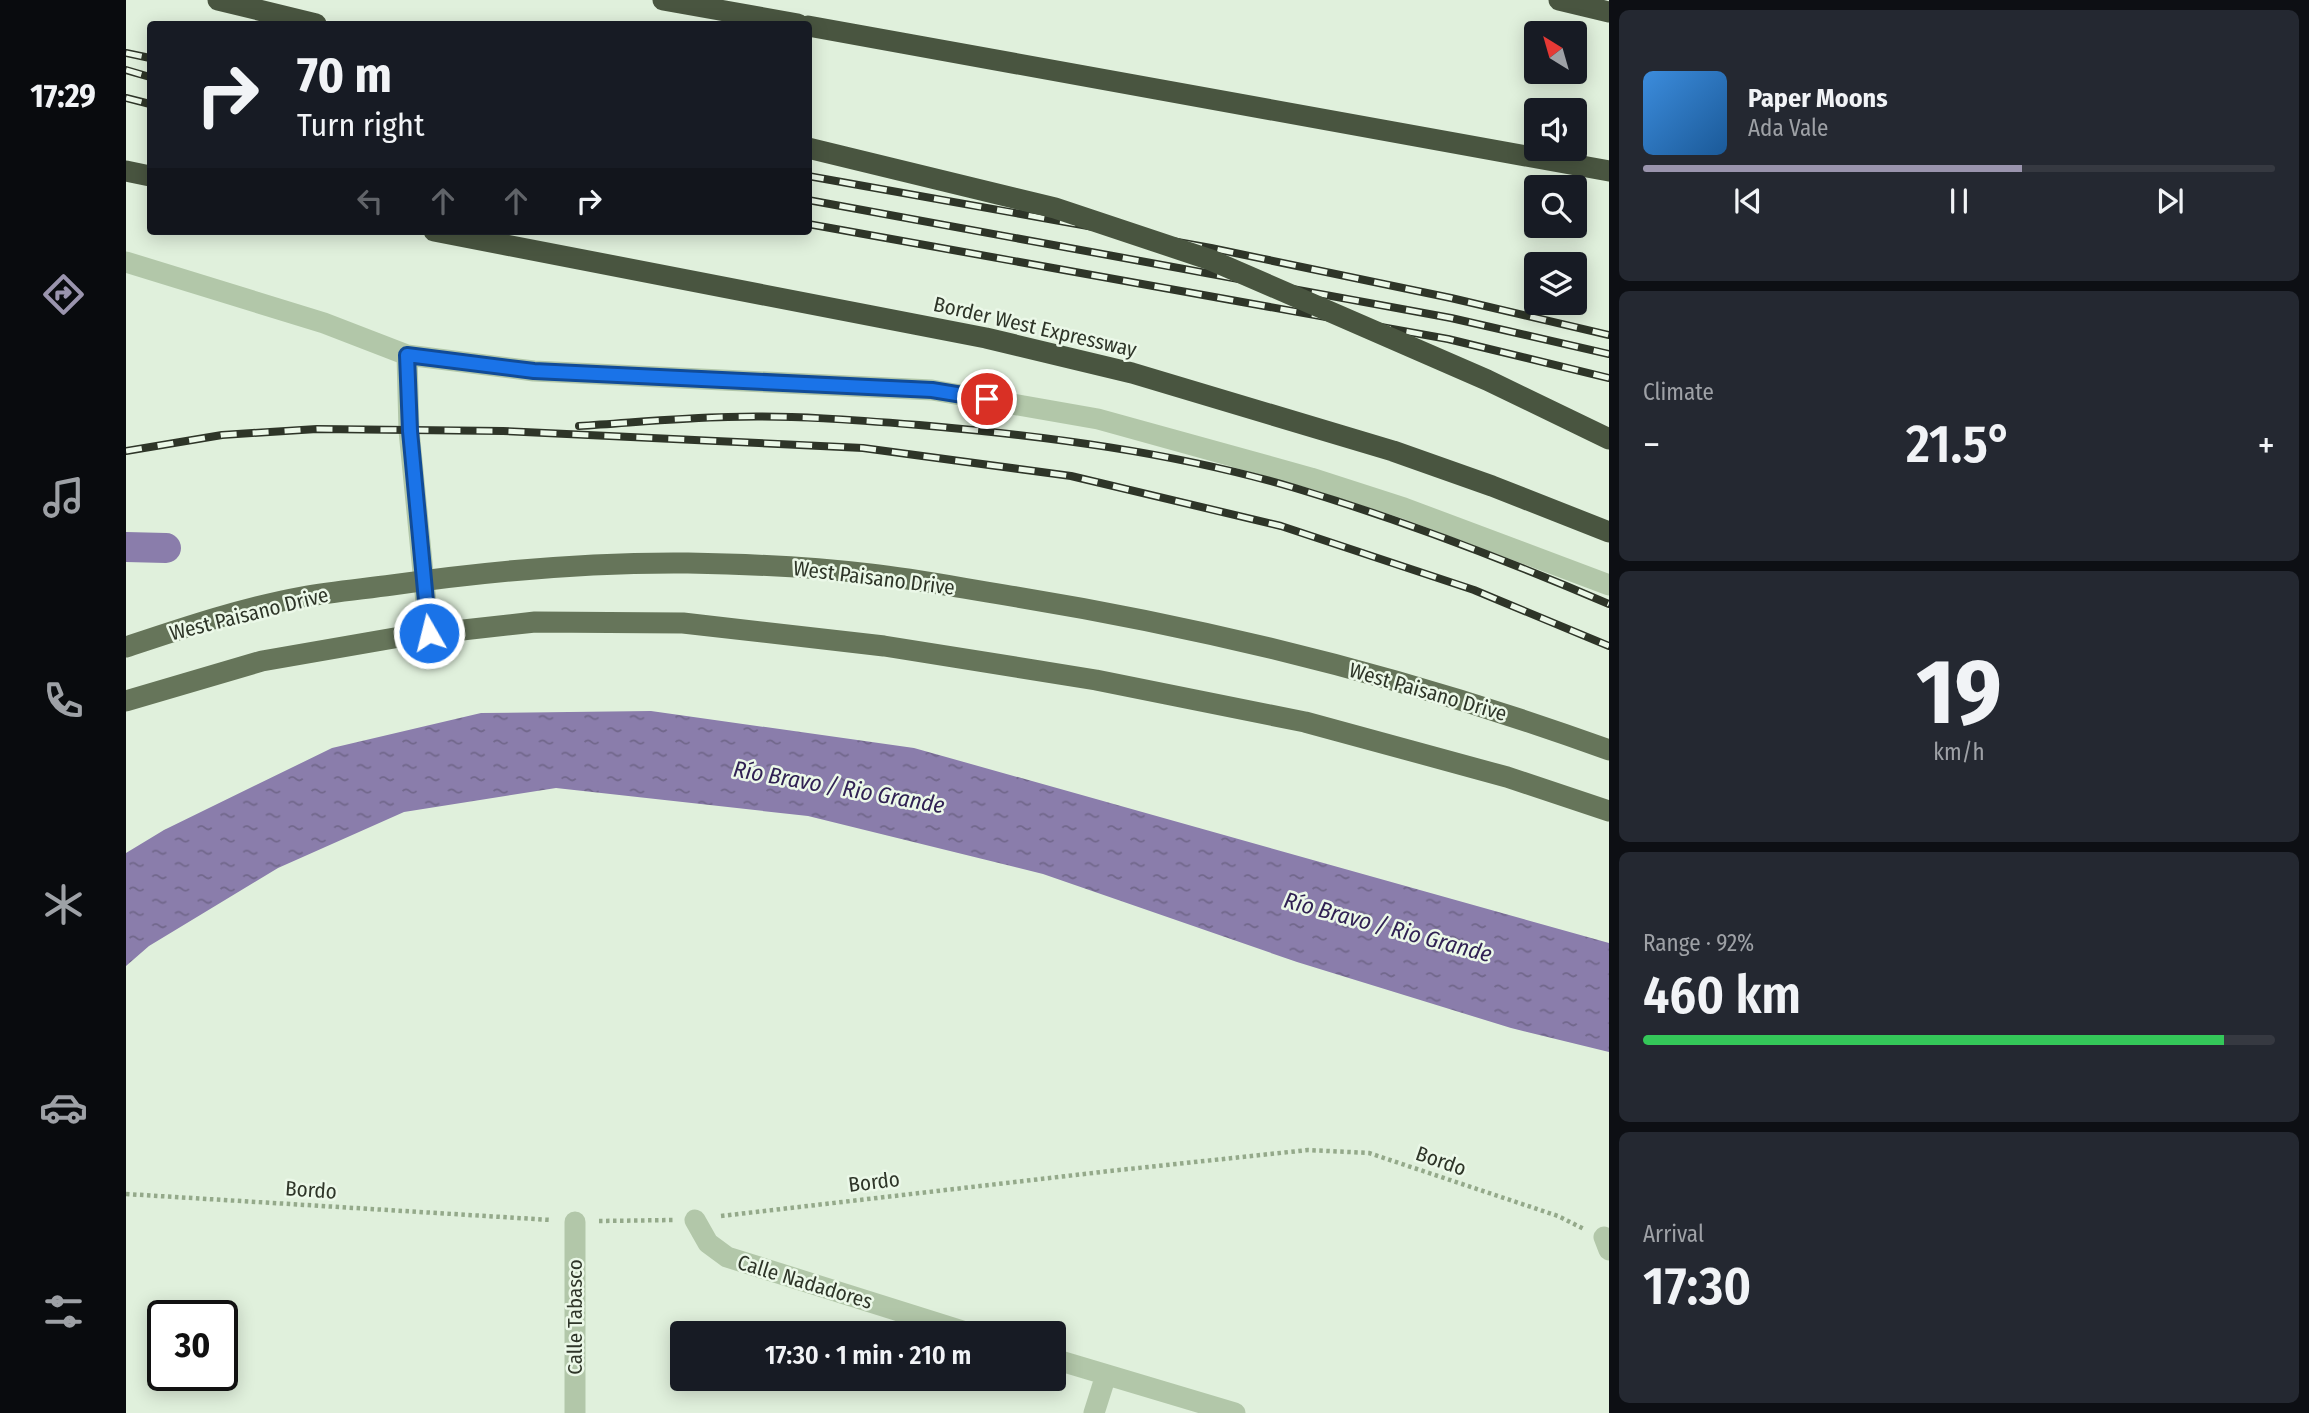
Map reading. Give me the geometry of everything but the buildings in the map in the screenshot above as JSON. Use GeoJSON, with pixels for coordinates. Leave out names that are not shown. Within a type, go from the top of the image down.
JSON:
{"type":"FeatureCollection","features":[{"type":"Feature","properties":{"kind":"highway"},"geometry":{"type":"LineString","coordinates":[[218,0],[304,21]]}},
{"type":"Feature","properties":{"kind":"highway"},"geometry":{"type":"LineString","coordinates":[[663,0],[781,21]]}},
{"type":"Feature","properties":{"kind":"highway"},"geometry":{"type":"LineString","coordinates":[[1559,0],[1609,12]]}},
{"type":"Feature","properties":{"kind":"highway"},"geometry":{"type":"LineString","coordinates":[[812,27],[1609,172]]}},
{"type":"Feature","properties":{"kind":"highway"},"geometry":{"type":"LineString","coordinates":[[812,149],[1055,208],[1210,260],[1487,380],[1609,439]]}},
{"type":"Feature","properties":{"kind":"highway"},"geometry":{"type":"LineString","coordinates":[[126,171],[147,175]]}},
{"type":"Feature","properties":{"kind":"highway","name":"Border West Expressway"},"geometry":{"type":"LineString","coordinates":[[455,235],[986,338],[1132,373],[1393,451],[1609,532]]}},
{"type":"Feature","properties":{"kind":"main road","name":"West Paisano Drive"},"geometry":{"type":"LineString","coordinates":[[126,646],[300,597],[423,581],[550,568],[687,563],[775,566],[873,574],[1090,609],[1251,643],[1442,694],[1609,750]]}},
{"type":"Feature","properties":{"kind":"main road"},"geometry":{"type":"LineString","coordinates":[[126,701],[262,661],[429,633],[535,622],[683,622],[884,646],[1096,680],[1305,722],[1507,776],[1609,810]]}},
{"type":"Feature","properties":{"kind":"street"},"geometry":{"type":"LineString","coordinates":[[126,262],[324,323],[407,355],[534,371],[932,390],[1098,419],[1311,478],[1404,508],[1609,584]]}},
{"type":"Feature","properties":{"kind":"street"},"geometry":{"type":"LineString","coordinates":[[407,355],[412,451],[429,633]]}},
{"type":"Feature","properties":{"kind":"street","name":"Calle Nadadores"},"geometry":{"type":"LineString","coordinates":[[695,1220],[708,1243],[727,1258],[930,1321]]}},
{"type":"Feature","properties":{"kind":"street","name":"Calle Tabasco"},"geometry":{"type":"LineString","coordinates":[[575,1222],[575,1413]]}},
{"type":"Feature","properties":{"kind":"street"},"geometry":{"type":"LineString","coordinates":[[1066,1363],[1235,1413]]}},
{"type":"Feature","properties":{"kind":"street"},"geometry":{"type":"LineString","coordinates":[[1094,1413],[1106,1375]]}},
{"type":"Feature","properties":{"kind":"path","name":"Bordo"},"geometry":{"type":"LineString","coordinates":[[126,1194],[575,1222],[695,1220],[1308,1150],[1369,1153],[1558,1216],[1606,1244]]}},
{"type":"Feature","properties":{"kind":"water","name":"Río Bravo / Rio Grande"},"geometry":{"type":"Polygon","coordinates":[[[651,711],[914,748],[1609,943],[1609,1052],[1511,1028],[1297,962],[1043,874],[808,816],[556,788],[404,812],[278,868],[149,946],[126,966],[126,853],[164,830],[332,748],[481,713],[651,711]]]}},
{"type":"Feature","properties":{"kind":"waterway"},"geometry":{"type":"LineString","coordinates":[[126,547],[166,548]]}},
{"type":"Feature","properties":{"kind":"railway"},"geometry":{"type":"LineString","coordinates":[[126,53],[147,57]]}},
{"type":"Feature","properties":{"kind":"railway"},"geometry":{"type":"LineString","coordinates":[[126,70],[147,76]]}},
{"type":"Feature","properties":{"kind":"railway"},"geometry":{"type":"LineString","coordinates":[[126,98],[147,103]]}},
{"type":"Feature","properties":{"kind":"railway"},"geometry":{"type":"LineString","coordinates":[[812,177],[1211,248],[1451,298],[1609,335]]}},
{"type":"Feature","properties":{"kind":"railway"},"geometry":{"type":"LineString","coordinates":[[812,201],[1451,318],[1609,354]]}},
{"type":"Feature","properties":{"kind":"railway"},"geometry":{"type":"LineString","coordinates":[[812,225],[1448,339],[1609,378]]}},
{"type":"Feature","properties":{"kind":"railway"},"geometry":{"type":"LineString","coordinates":[[579,426],[709,418],[824,418],[1014,434],[1156,455],[1249,475],[1375,513],[1609,604]]}},
{"type":"Feature","properties":{"kind":"railway"},"geometry":{"type":"LineString","coordinates":[[126,451],[222,435],[317,429],[503,431],[863,448],[1071,476],[1281,526],[1474,590],[1609,646]]}},
{"type":"Feature","properties":{"kind":"route"},"geometry":{"type":"LineString","coordinates":[[429,633],[410,431],[407,355],[534,371],[932,390],[987,399]]}}]}
